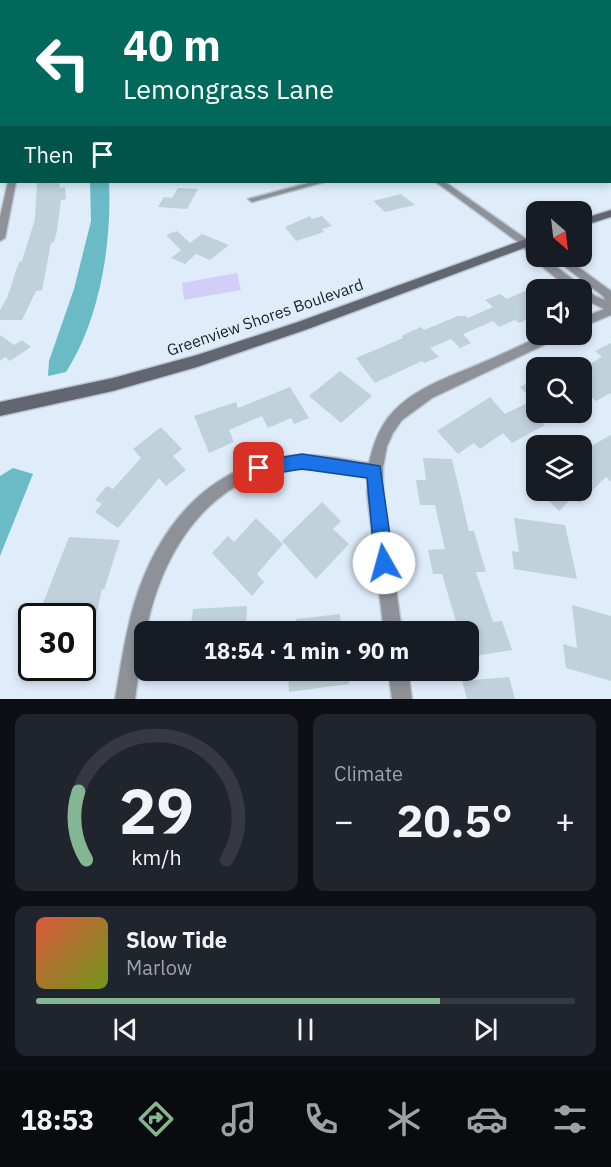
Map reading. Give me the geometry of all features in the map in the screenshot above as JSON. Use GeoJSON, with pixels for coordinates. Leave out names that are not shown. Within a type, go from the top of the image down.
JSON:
{"type":"FeatureCollection","features":[{"type":"Feature","properties":{"kind":"street"},"geometry":{"type":"LineString","coordinates":[[0,238],[12,183]]}},
{"type":"Feature","properties":{"kind":"street"},"geometry":{"type":"LineString","coordinates":[[252,199],[316,183]]}},
{"type":"Feature","properties":{"kind":"street"},"geometry":{"type":"LineString","coordinates":[[442,183],[526,238]]}},
{"type":"Feature","properties":{"kind":"street"},"geometry":{"type":"LineString","coordinates":[[592,220],[611,213]]}},
{"type":"Feature","properties":{"kind":"street","name":"Greenview Shores Boulevard"},"geometry":{"type":"LineString","coordinates":[[0,409],[67,396],[139,378],[225,352],[526,245]]}},
{"type":"Feature","properties":{"kind":"street"},"geometry":{"type":"LineString","coordinates":[[549,267],[564,279]]}},
{"type":"Feature","properties":{"kind":"street"},"geometry":{"type":"LineString","coordinates":[[571,267],[607,294],[611,302]]}},
{"type":"Feature","properties":{"kind":"street"},"geometry":{"type":"LineString","coordinates":[[592,298],[611,309]]}},
{"type":"Feature","properties":{"kind":"street"},"geometry":{"type":"LineString","coordinates":[[592,318],[611,309]]}},
{"type":"Feature","properties":{"kind":"street"},"geometry":{"type":"LineString","coordinates":[[392,621],[375,493],[374,471],[381,441],[390,425],[413,401],[533,345]]}},
{"type":"Feature","properties":{"kind":"street"},"geometry":{"type":"LineString","coordinates":[[125,699],[144,601],[153,572],[166,546],[181,524],[199,505],[238,477],[280,463],[313,462],[374,471]]}},
{"type":"Feature","properties":{"kind":"street"},"geometry":{"type":"LineString","coordinates":[[400,681],[402,699]]}},
{"type":"Feature","properties":{"kind":"shaded area"},"geometry":{"type":"Polygon","coordinates":[[[237,273],[241,290],[184,300],[182,283],[237,273]]]}},
{"type":"Feature","properties":{"kind":"water"},"geometry":{"type":"Polygon","coordinates":[[[90,183],[109,183],[106,255],[95,305],[78,351],[66,372],[48,376],[49,361],[74,289],[91,221],[90,183]]]}},
{"type":"Feature","properties":{"kind":"water"},"geometry":{"type":"Polygon","coordinates":[[[13,468],[33,474],[0,556],[0,476],[13,468]]]}},
{"type":"Feature","properties":{"kind":"building"},"geometry":{"type":"Polygon","coordinates":[[[37,183],[59,183],[60,188],[65,187],[66,199],[61,200],[57,231],[54,242],[51,243],[42,290],[36,291],[22,320],[0,320],[0,310],[7,298],[19,262],[22,261],[35,219],[37,183]]]}},
{"type":"Feature","properties":{"kind":"building"},"geometry":{"type":"Polygon","coordinates":[[[178,188],[198,189],[187,209],[158,207],[164,197],[172,198],[178,188]]]}},
{"type":"Feature","properties":{"kind":"building"},"geometry":{"type":"Polygon","coordinates":[[[401,194],[415,205],[385,212],[373,201],[401,194]]]}},
{"type":"Feature","properties":{"kind":"building"},"geometry":{"type":"Polygon","coordinates":[[[310,216],[312,219],[322,216],[332,226],[322,229],[324,232],[296,241],[285,227],[310,216]]]}},
{"type":"Feature","properties":{"kind":"building"},"geometry":{"type":"Polygon","coordinates":[[[177,231],[190,243],[202,234],[229,245],[210,260],[196,254],[185,264],[171,258],[181,250],[166,235],[177,231]]]}},
{"type":"Feature","properties":{"kind":"building"},"geometry":{"type":"Polygon","coordinates":[[[526,291],[526,320],[519,323],[515,320],[499,327],[493,321],[463,334],[471,343],[460,348],[451,339],[430,348],[439,357],[424,363],[422,361],[375,383],[356,358],[403,338],[401,336],[421,327],[424,330],[458,316],[468,318],[493,307],[485,300],[500,294],[507,299],[526,291]]]}},
{"type":"Feature","properties":{"kind":"building"},"geometry":{"type":"Polygon","coordinates":[[[0,335],[14,345],[22,340],[31,347],[10,361],[5,357],[0,361],[0,335]]]}},
{"type":"Feature","properties":{"kind":"building"},"geometry":{"type":"Polygon","coordinates":[[[611,343],[611,393],[596,401],[592,398],[592,362],[602,357],[595,351],[611,343]]]}},
{"type":"Feature","properties":{"kind":"building"},"geometry":{"type":"Polygon","coordinates":[[[340,371],[372,396],[341,423],[309,396],[340,371]]]}},
{"type":"Feature","properties":{"kind":"building"},"geometry":{"type":"Polygon","coordinates":[[[526,384],[526,393],[520,387],[526,384]]]}},
{"type":"Feature","properties":{"kind":"building"},"geometry":{"type":"Polygon","coordinates":[[[290,387],[309,418],[294,424],[291,418],[268,428],[262,416],[229,430],[234,442],[209,453],[194,416],[236,402],[238,408],[290,387]]]}},
{"type":"Feature","properties":{"kind":"building"},"geometry":{"type":"Polygon","coordinates":[[[490,397],[505,414],[526,404],[526,423],[545,425],[512,443],[503,433],[480,449],[474,443],[458,454],[437,431],[490,397]]]}},
{"type":"Feature","properties":{"kind":"building"},"geometry":{"type":"Polygon","coordinates":[[[161,427],[182,449],[173,456],[186,470],[166,486],[159,478],[118,528],[95,512],[102,504],[95,500],[107,486],[113,489],[141,458],[133,449],[161,427]]]}},
{"type":"Feature","properties":{"kind":"building"},"geometry":{"type":"Polygon","coordinates":[[[611,435],[611,482],[606,477],[592,490],[592,445],[611,435]]]}},
{"type":"Feature","properties":{"kind":"building"},"geometry":{"type":"Polygon","coordinates":[[[423,458],[452,459],[469,531],[474,531],[486,572],[476,572],[493,622],[502,621],[512,650],[479,655],[479,621],[456,621],[442,574],[433,574],[428,550],[445,549],[435,505],[420,505],[416,480],[426,480],[423,458]]]}},
{"type":"Feature","properties":{"kind":"building"},"geometry":{"type":"Polygon","coordinates":[[[549,501],[569,501],[559,511],[549,501]]]}},
{"type":"Feature","properties":{"kind":"building"},"geometry":{"type":"Polygon","coordinates":[[[322,502],[341,521],[333,529],[349,544],[316,579],[282,541],[322,502]]]}},
{"type":"Feature","properties":{"kind":"building"},"geometry":{"type":"Polygon","coordinates":[[[256,518],[283,544],[257,574],[264,582],[252,596],[212,553],[228,536],[234,542],[256,518]]]}},
{"type":"Feature","properties":{"kind":"building"},"geometry":{"type":"Polygon","coordinates":[[[514,518],[565,525],[577,579],[514,569],[512,551],[519,552],[514,518]]]}},
{"type":"Feature","properties":{"kind":"building"},"geometry":{"type":"Polygon","coordinates":[[[69,537],[120,540],[104,590],[102,589],[96,616],[96,603],[43,603],[69,537]]]}},
{"type":"Feature","properties":{"kind":"building"},"geometry":{"type":"Polygon","coordinates":[[[572,605],[611,616],[611,681],[566,668],[563,644],[577,648],[572,605]]]}},
{"type":"Feature","properties":{"kind":"building"},"geometry":{"type":"Polygon","coordinates":[[[247,606],[246,621],[191,621],[193,609],[247,606]]]}},
{"type":"Feature","properties":{"kind":"building"},"geometry":{"type":"Polygon","coordinates":[[[340,614],[341,621],[296,621],[296,619],[340,614]]]}},
{"type":"Feature","properties":{"kind":"building"},"geometry":{"type":"Polygon","coordinates":[[[509,677],[515,699],[467,699],[462,681],[509,677]]]}},
{"type":"Feature","properties":{"kind":"building"},"geometry":{"type":"Polygon","coordinates":[[[288,681],[349,681],[349,684],[289,692],[288,681]]]}},
{"type":"Feature","properties":{"kind":"route"},"geometry":{"type":"LineString","coordinates":[[259,468],[280,463],[302,462],[374,471],[384,563]]}}]}
